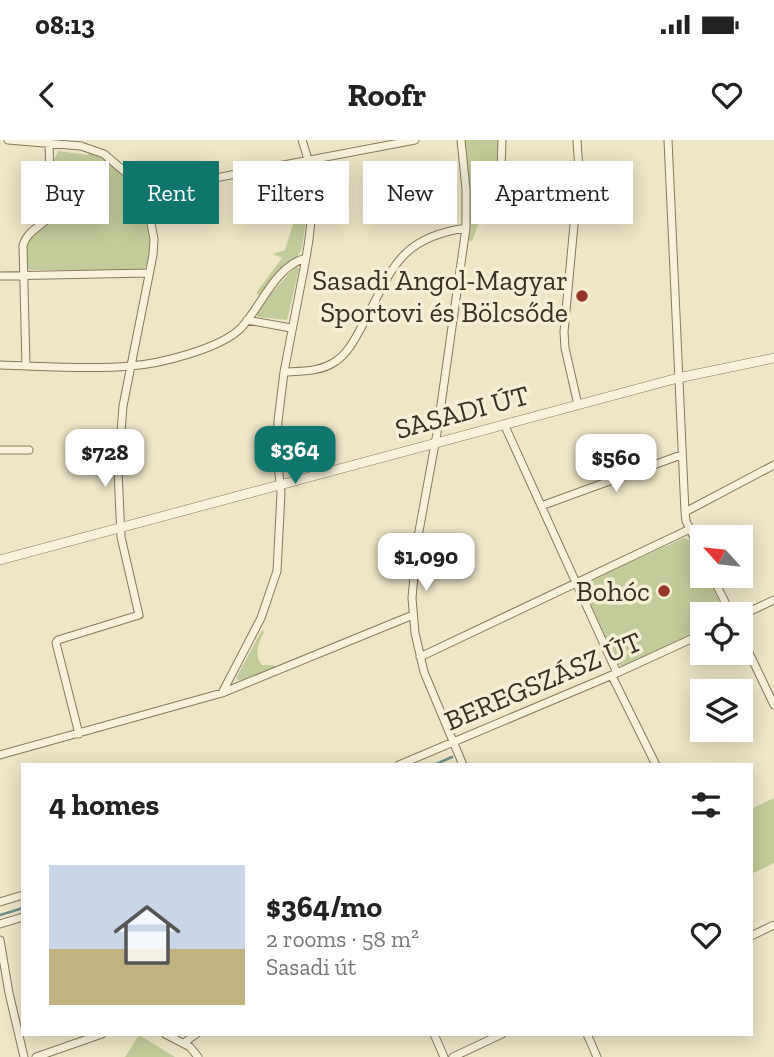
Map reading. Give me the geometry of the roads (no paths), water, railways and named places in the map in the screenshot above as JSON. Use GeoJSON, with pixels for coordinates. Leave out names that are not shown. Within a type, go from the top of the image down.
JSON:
{"type":"FeatureCollection","features":[{"type":"Feature","properties":{"kind":"street"},"geometry":{"type":"LineString","coordinates":[[8,140],[81,146],[104,154],[123,168]]}},
{"type":"Feature","properties":{"kind":"street"},"geometry":{"type":"LineString","coordinates":[[312,161],[415,140]]}},
{"type":"Feature","properties":{"kind":"street"},"geometry":{"type":"LineString","coordinates":[[461,140],[466,189],[466,228],[414,568],[413,615],[420,657],[462,763]]}},
{"type":"Feature","properties":{"kind":"street"},"geometry":{"type":"LineString","coordinates":[[501,161],[502,140]]}},
{"type":"Feature","properties":{"kind":"street"},"geometry":{"type":"LineString","coordinates":[[577,140],[579,171],[564,332],[566,357],[578,405]]}},
{"type":"Feature","properties":{"kind":"street"},"geometry":{"type":"LineString","coordinates":[[420,657],[690,529],[685,512],[681,455],[668,140]]}},
{"type":"Feature","properties":{"kind":"street"},"geometry":{"type":"LineString","coordinates":[[303,141],[307,161]]}},
{"type":"Feature","properties":{"kind":"street"},"geometry":{"type":"LineString","coordinates":[[26,366],[23,245],[26,236],[51,214],[49,143]]}},
{"type":"Feature","properties":{"kind":"street"},"geometry":{"type":"LineString","coordinates":[[79,734],[55,647],[58,640],[138,615],[120,527],[119,437],[149,274],[154,239],[150,224]]}},
{"type":"Feature","properties":{"kind":"street"},"geometry":{"type":"LineString","coordinates":[[222,693],[253,636],[272,587],[279,550],[281,483],[277,437],[284,372],[310,224]]}},
{"type":"Feature","properties":{"kind":"street"},"geometry":{"type":"LineString","coordinates":[[284,372],[315,370],[335,362],[345,354],[392,270],[406,252],[413,245],[435,234],[466,228]]}},
{"type":"Feature","properties":{"kind":"street"},"geometry":{"type":"LineString","coordinates":[[0,365],[131,366],[206,348],[228,338],[247,320],[281,275],[306,258]]}},
{"type":"Feature","properties":{"kind":"street"},"geometry":{"type":"LineString","coordinates":[[0,276],[149,274]]}},
{"type":"Feature","properties":{"kind":"street"},"geometry":{"type":"LineString","coordinates":[[247,320],[292,328]]}},
{"type":"Feature","properties":{"kind":"street","name":"SASADI ÚT"},"geometry":{"type":"LineString","coordinates":[[0,561],[678,378],[774,358]]}},
{"type":"Feature","properties":{"kind":"street"},"geometry":{"type":"LineString","coordinates":[[504,424],[655,763]]}},
{"type":"Feature","properties":{"kind":"street"},"geometry":{"type":"LineString","coordinates":[[0,450],[29,450]]}},
{"type":"Feature","properties":{"kind":"street"},"geometry":{"type":"LineString","coordinates":[[541,506],[681,455]]}},
{"type":"Feature","properties":{"kind":"street"},"geometry":{"type":"LineString","coordinates":[[685,512],[774,466]]}},
{"type":"Feature","properties":{"kind":"street"},"geometry":{"type":"LineString","coordinates":[[753,610],[774,600]]}},
{"type":"Feature","properties":{"kind":"street"},"geometry":{"type":"LineString","coordinates":[[0,755],[222,693],[413,615]]}},
{"type":"Feature","properties":{"kind":"street","name":"BEREGSZÁSZ ÚT"},"geometry":{"type":"LineString","coordinates":[[404,763],[690,640]]}},
{"type":"Feature","properties":{"kind":"street"},"geometry":{"type":"LineString","coordinates":[[753,661],[774,705]]}},
{"type":"Feature","properties":{"kind":"street"},"geometry":{"type":"LineString","coordinates":[[0,902],[21,896]]}},
{"type":"Feature","properties":{"kind":"street"},"geometry":{"type":"LineString","coordinates":[[0,924],[21,918]]}},
{"type":"Feature","properties":{"kind":"street"},"geometry":{"type":"LineString","coordinates":[[753,935],[774,925]]}},
{"type":"Feature","properties":{"kind":"street"},"geometry":{"type":"LineString","coordinates":[[0,940],[24,1057]]}},
{"type":"Feature","properties":{"kind":"street"},"geometry":{"type":"LineString","coordinates":[[36,1057],[96,1036]]}},
{"type":"Feature","properties":{"kind":"street"},"geometry":{"type":"LineString","coordinates":[[169,1036],[195,1051],[198,1057]]}},
{"type":"Feature","properties":{"kind":"street"},"geometry":{"type":"LineString","coordinates":[[184,1043],[193,1036]]}},
{"type":"Feature","properties":{"kind":"street"},"geometry":{"type":"LineString","coordinates":[[435,1036],[444,1057]]}},
{"type":"Feature","properties":{"kind":"street"},"geometry":{"type":"LineString","coordinates":[[453,1057],[498,1036]]}},
{"type":"Feature","properties":{"kind":"street"},"geometry":{"type":"LineString","coordinates":[[588,1036],[597,1057]]}},
{"type":"Feature","properties":{"kind":"waterway"},"geometry":{"type":"LineString","coordinates":[[438,763],[452,757]]}},
{"type":"Feature","properties":{"kind":"waterway"},"geometry":{"type":"LineString","coordinates":[[0,915],[21,909]]}},
{"type":"Feature","properties":{"kind":"place","name":"Sasadi Angol-Magyar Sportovi és Bölcsőde"},"geometry":{"type":"Point","coordinates":[582,296]}},
{"type":"Feature","properties":{"kind":"place","name":"Bohóc"},"geometry":{"type":"Point","coordinates":[664,591]}}]}
